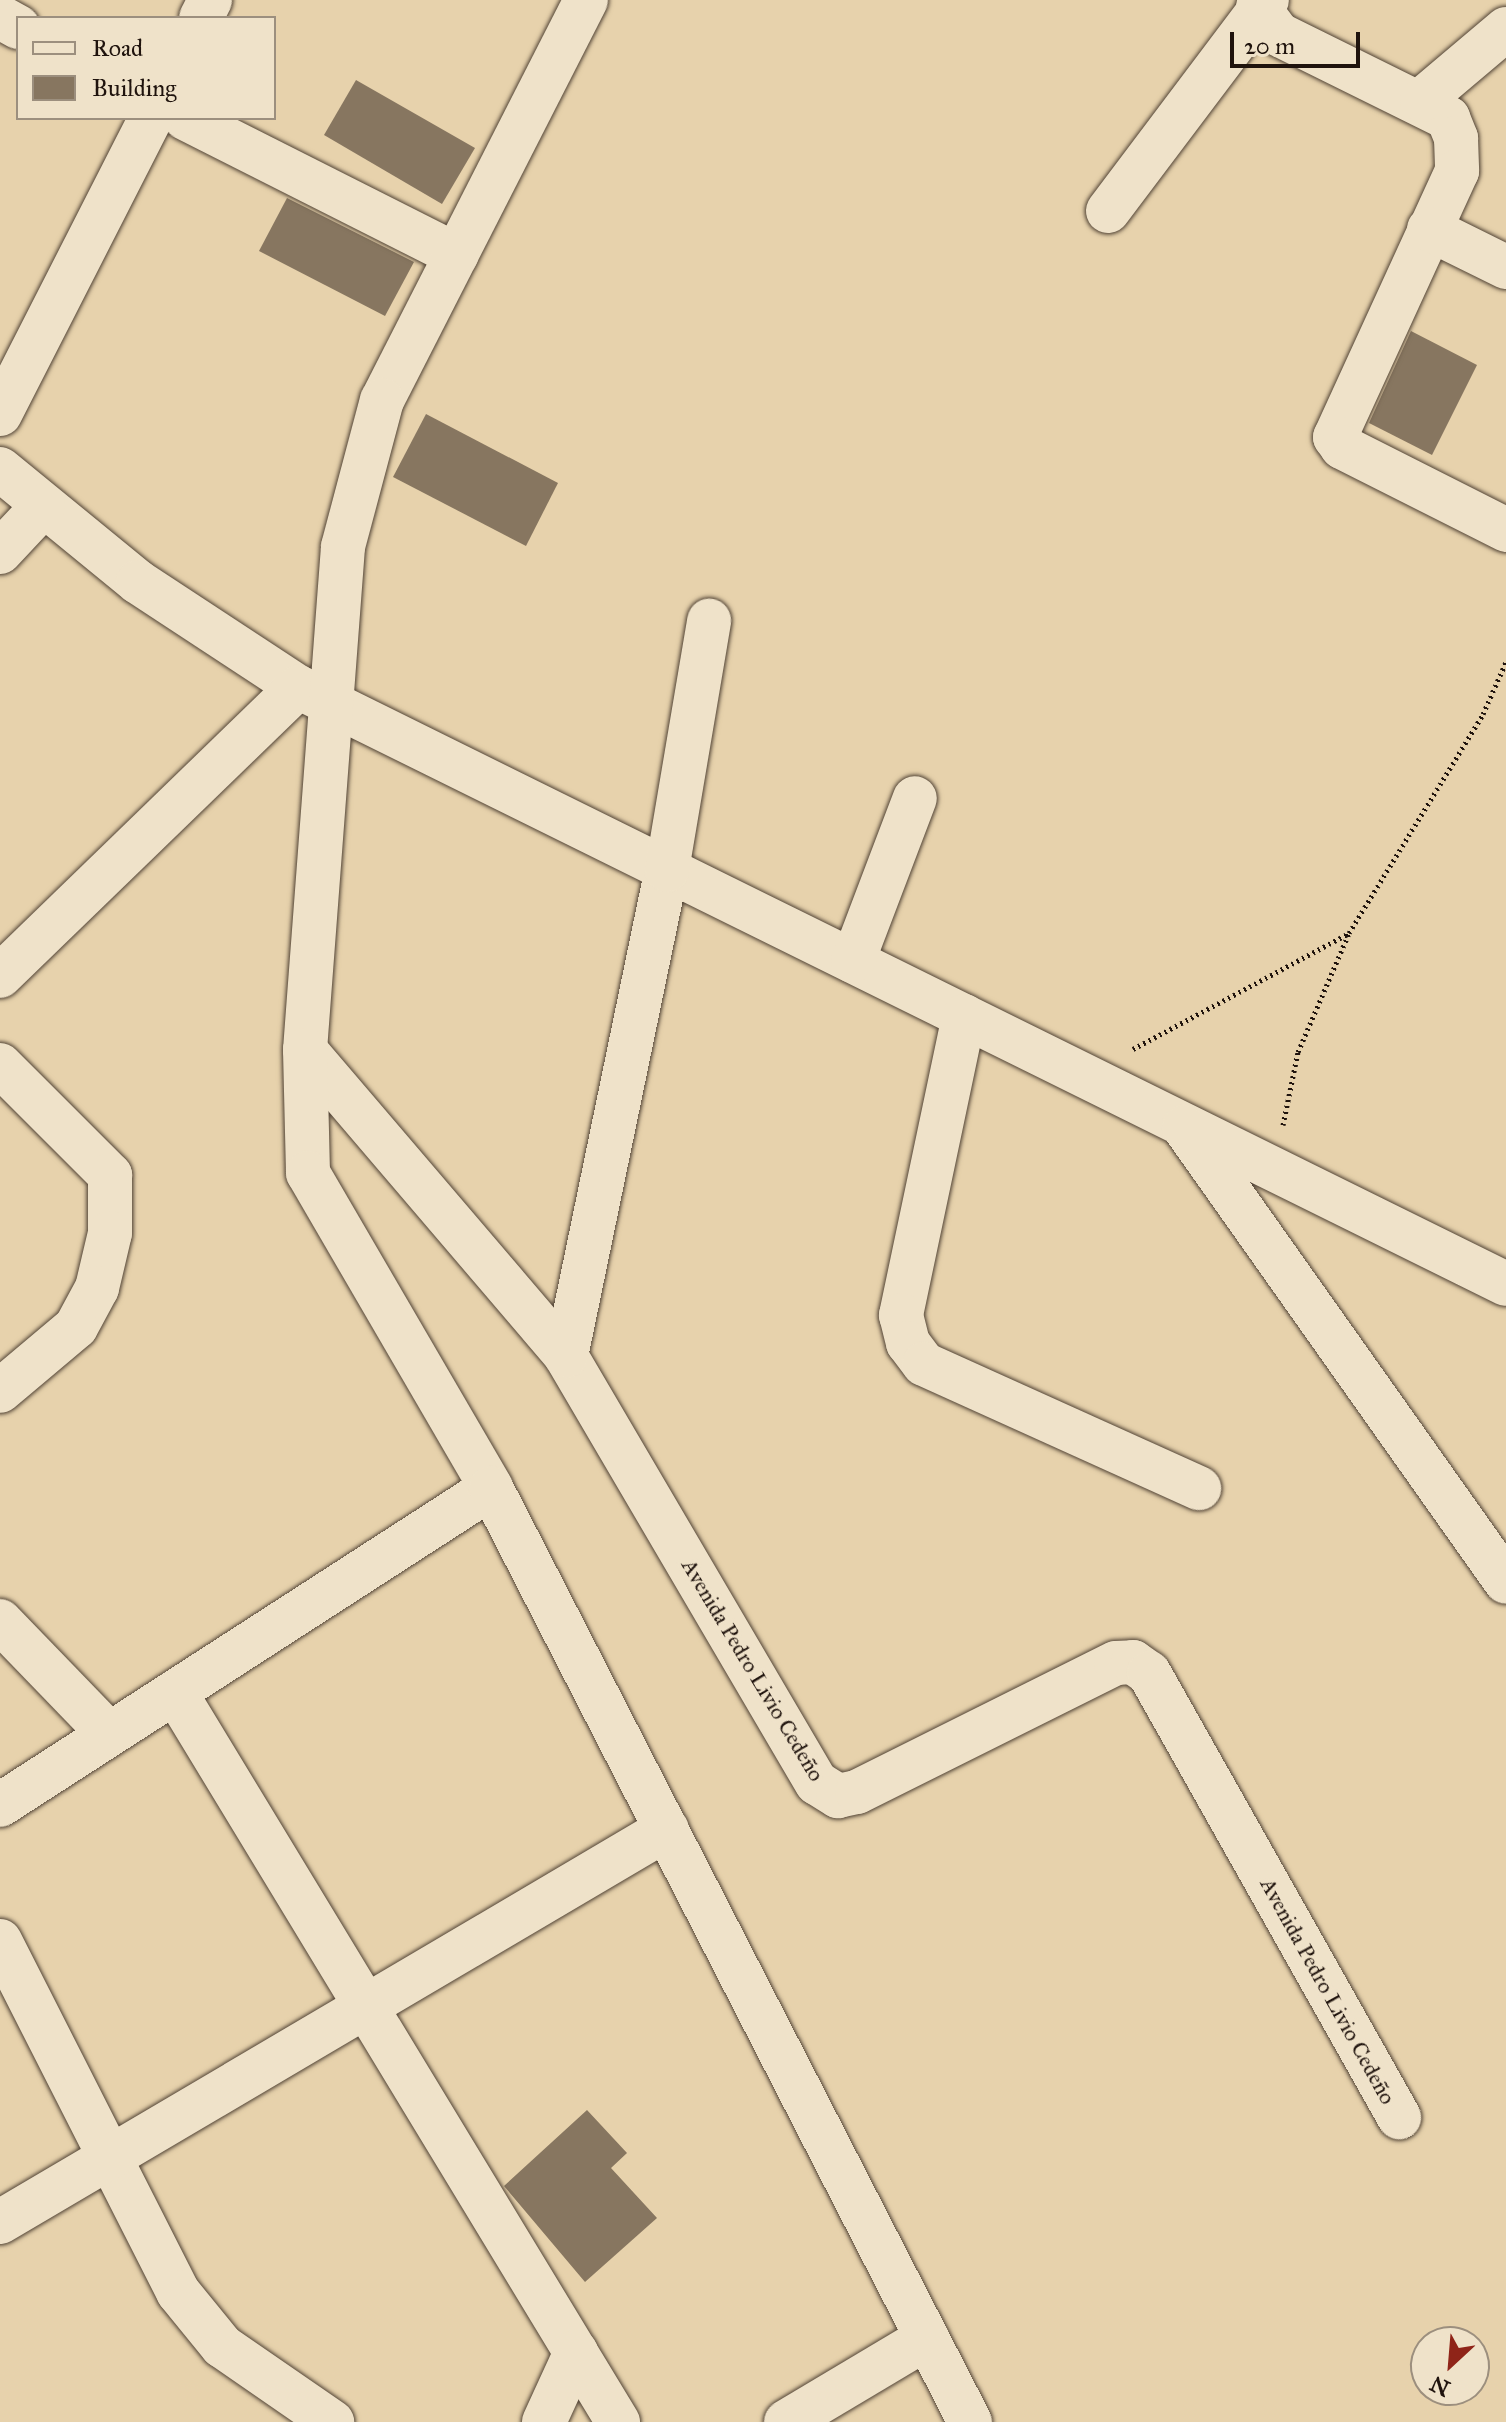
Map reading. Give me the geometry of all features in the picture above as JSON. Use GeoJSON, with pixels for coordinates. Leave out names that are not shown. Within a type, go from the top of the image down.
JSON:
{"type":"FeatureCollection","features":[{"type":"Feature","properties":{"kind":"street"},"geometry":{"type":"LineString","coordinates":[[586,0],[382,400],[343,547],[313,695],[305,1050],[308,1173],[491,1488],[970,2422]]}},
{"type":"Feature","properties":{"kind":"street"},"geometry":{"type":"LineString","coordinates":[[1108,211],[1263,3],[1278,34],[1422,100],[1448,118],[1456,138],[1457,171],[1335,437],[1342,447],[1506,530]]}},
{"type":"Feature","properties":{"kind":"street"},"geometry":{"type":"LineString","coordinates":[[1422,100],[1506,29]]}},
{"type":"Feature","properties":{"kind":"street"},"geometry":{"type":"LineString","coordinates":[[0,414],[150,120]]}},
{"type":"Feature","properties":{"kind":"street"},"geometry":{"type":"LineString","coordinates":[[189,120],[456,255]]}},
{"type":"Feature","properties":{"kind":"street"},"geometry":{"type":"LineString","coordinates":[[1429,229],[1506,267]]}},
{"type":"Feature","properties":{"kind":"street"},"geometry":{"type":"LineString","coordinates":[[0,469],[138,582],[313,695],[1506,1284]]}},
{"type":"Feature","properties":{"kind":"street"},"geometry":{"type":"LineString","coordinates":[[0,552],[43,506]]}},
{"type":"Feature","properties":{"kind":"street"},"geometry":{"type":"LineString","coordinates":[[566,1356],[667,870],[709,621]]}},
{"type":"Feature","properties":{"kind":"street"},"geometry":{"type":"LineString","coordinates":[[0,976],[313,695]]}},
{"type":"Feature","properties":{"kind":"street"},"geometry":{"type":"LineString","coordinates":[[853,961],[915,798]]}},
{"type":"Feature","properties":{"kind":"street"},"geometry":{"type":"LineString","coordinates":[[964,1016],[901,1315],[908,1343],[924,1364],[1199,1488]]}},
{"type":"Feature","properties":{"kind":"street","name":"Avenida Pedro Livio Cedeño"},"geometry":{"type":"LineString","coordinates":[[305,1050],[566,1356],[817,1783],[838,1796],[857,1792],[1116,1663],[1133,1662],[1149,1673],[1399,2117]]}},
{"type":"Feature","properties":{"kind":"street"},"geometry":{"type":"LineString","coordinates":[[0,1065],[110,1175],[110,1204],[97,1288],[76,1327],[0,1391]]}},
{"type":"Feature","properties":{"kind":"street"},"geometry":{"type":"LineString","coordinates":[[1181,1124],[1506,1582]]}},
{"type":"Feature","properties":{"kind":"street"},"geometry":{"type":"LineString","coordinates":[[0,1805],[491,1488]]}},
{"type":"Feature","properties":{"kind":"street"},"geometry":{"type":"LineString","coordinates":[[0,1621],[109,1734]]}},
{"type":"Feature","properties":{"kind":"street"},"geometry":{"type":"LineString","coordinates":[[175,1692],[618,2422]]}},
{"type":"Feature","properties":{"kind":"street"},"geometry":{"type":"LineString","coordinates":[[0,2222],[667,1829]]}},
{"type":"Feature","properties":{"kind":"street"},"geometry":{"type":"LineString","coordinates":[[0,1941],[178,2292],[222,2346],[332,2422]]}},
{"type":"Feature","properties":{"kind":"street"},"geometry":{"type":"LineString","coordinates":[[786,2422],[927,2338]]}},
{"type":"Feature","properties":{"kind":"street"},"geometry":{"type":"LineString","coordinates":[[544,2422],[576,2352]]}},
{"type":"Feature","properties":{"kind":"path"},"geometry":{"type":"LineString","coordinates":[[1273,1170],[1298,1052],[1349,933],[1483,714],[1506,662]]}},
{"type":"Feature","properties":{"kind":"path"},"geometry":{"type":"LineString","coordinates":[[1087,1077],[1349,933]]}},
{"type":"Feature","properties":{"kind":"building"},"geometry":{"type":"Polygon","coordinates":[[[356,80],[475,148],[442,204],[324,135],[356,80]]]}},
{"type":"Feature","properties":{"kind":"building"},"geometry":{"type":"Polygon","coordinates":[[[287,198],[414,262],[385,316],[259,251],[287,198]]]}},
{"type":"Feature","properties":{"kind":"building"},"geometry":{"type":"Polygon","coordinates":[[[1411,331],[1477,365],[1432,455],[1369,423],[1411,331]]]}},
{"type":"Feature","properties":{"kind":"building"},"geometry":{"type":"Polygon","coordinates":[[[426,414],[558,483],[526,546],[393,477],[426,414]]]}},
{"type":"Feature","properties":{"kind":"building"},"geometry":{"type":"Polygon","coordinates":[[[587,2110],[627,2153],[611,2168],[657,2218],[585,2282],[504,2186],[587,2110]]]}}]}
